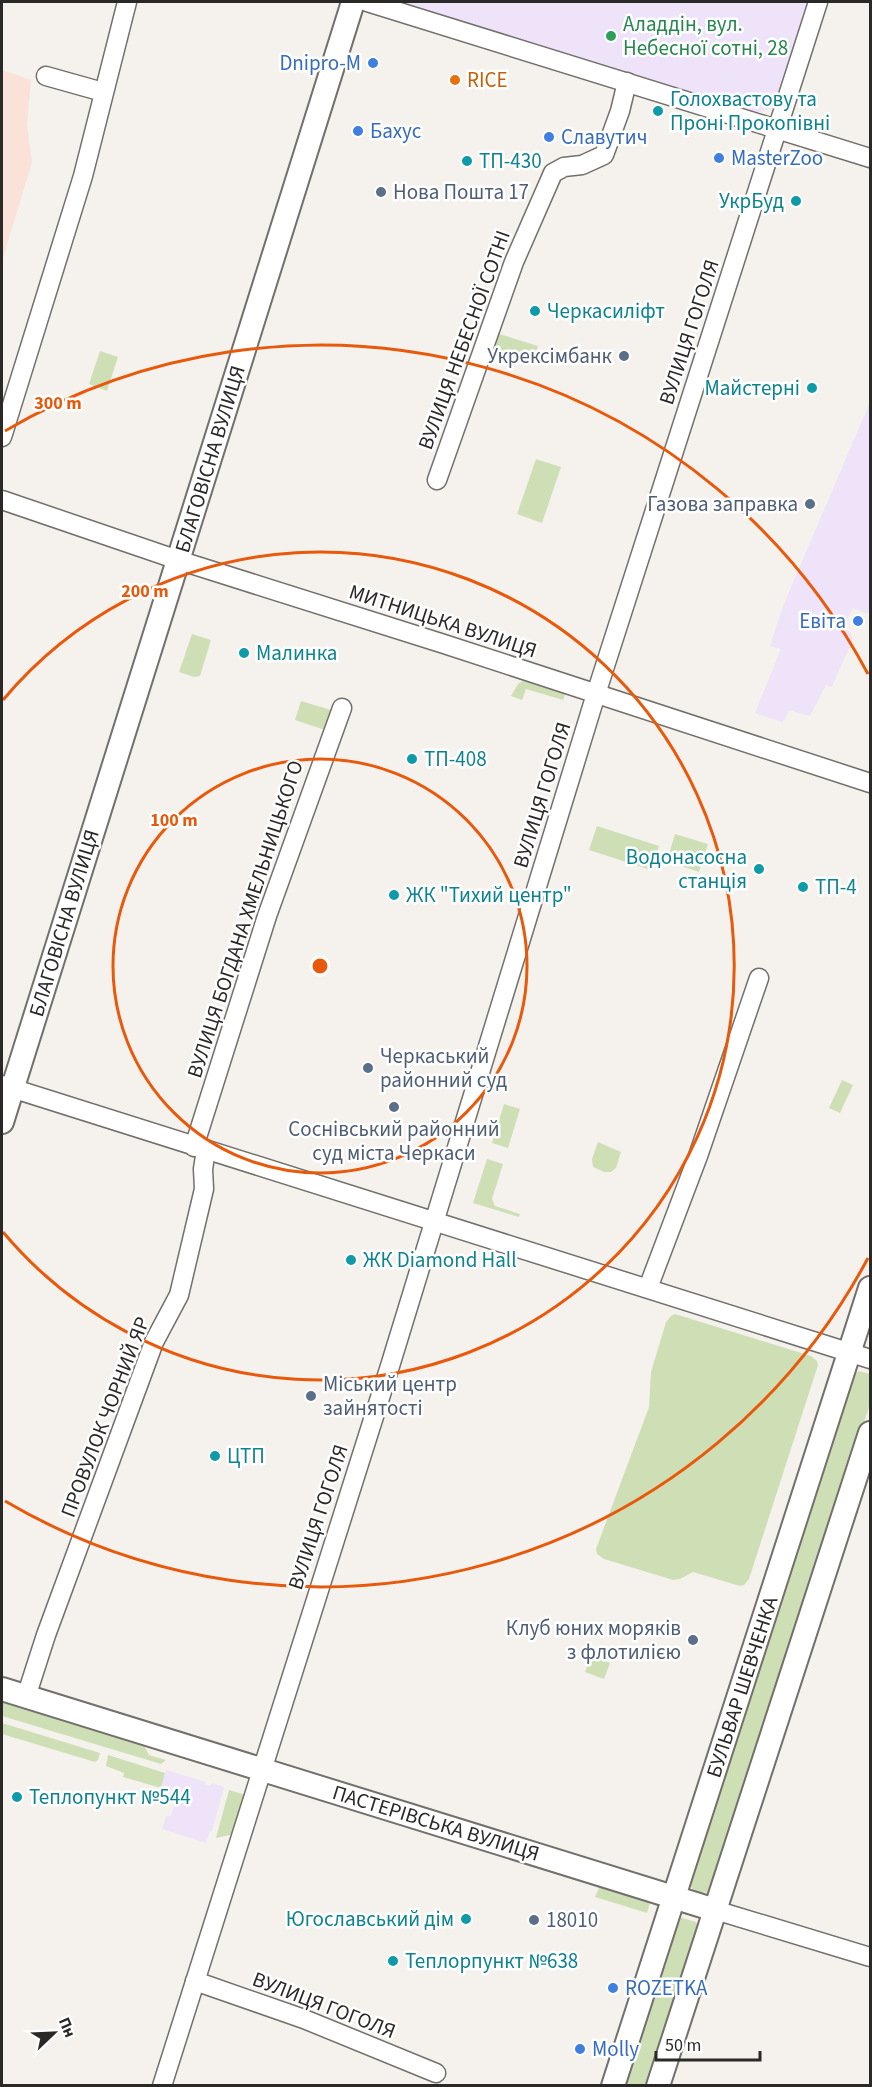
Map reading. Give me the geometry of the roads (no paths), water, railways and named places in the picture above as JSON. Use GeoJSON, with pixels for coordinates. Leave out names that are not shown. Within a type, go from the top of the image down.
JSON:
{"type":"FeatureCollection","features":[{"type":"Feature","properties":{"kind":"main road","name":"БЛАГОВІСНА ВУЛИЦЯ"},"geometry":{"type":"LineString","coordinates":[[2,1122],[7,1087],[178,560],[353,2]]}},
{"type":"Feature","properties":{"kind":"main road","name":"БУЛЬВАР ШЕВЧЕНКА"},"geometry":{"type":"LineString","coordinates":[[613,2085],[674,1897],[860,1355],[870,1288]]}},
{"type":"Feature","properties":{"kind":"main road","name":"БУЛЬВАР ШЕВЧЕНКА"},"geometry":{"type":"LineString","coordinates":[[658,2085],[870,1433]]}},
{"type":"Feature","properties":{"kind":"main road","name":"ПАСТЕРІВСЬКА ВУЛИЦЯ"},"geometry":{"type":"LineString","coordinates":[[2,1689],[715,1910]]}},
{"type":"Feature","properties":{"kind":"street"},"geometry":{"type":"LineString","coordinates":[[2,437],[83,176],[127,2]]}},
{"type":"Feature","properties":{"kind":"street"},"geometry":{"type":"LineString","coordinates":[[368,2],[870,158]]}},
{"type":"Feature","properties":{"kind":"street","name":"ВУЛИЦЯ ГОГОЛЯ"},"geometry":{"type":"LineString","coordinates":[[162,2085],[434,1222],[596,694],[818,2]]}},
{"type":"Feature","properties":{"kind":"street"},"geometry":{"type":"LineString","coordinates":[[46,76],[103,92]]}},
{"type":"Feature","properties":{"kind":"street","name":"ВУЛИЦЯ НЕБЕСНОЇ СОТНІ"},"geometry":{"type":"LineString","coordinates":[[437,480],[514,262],[553,173],[564,167],[582,165],[604,155],[620,111],[627,81]]}},
{"type":"Feature","properties":{"kind":"street","name":"МИТНИЦЬКА ВУЛИЦЯ"},"geometry":{"type":"LineString","coordinates":[[2,500],[178,560],[870,783]]}},
{"type":"Feature","properties":{"kind":"street","name":"ВУЛИЦЯ БОГДАНА ХМЕЛЬНИЦЬКОГО"},"geometry":{"type":"LineString","coordinates":[[200,1148],[267,916],[342,708]]}},
{"type":"Feature","properties":{"kind":"street"},"geometry":{"type":"LineString","coordinates":[[648,1288],[698,1156],[759,978]]}},
{"type":"Feature","properties":{"kind":"street"},"geometry":{"type":"LineString","coordinates":[[7,1087],[860,1355]]}},
{"type":"Feature","properties":{"kind":"street","name":"ПРОВУЛОК ЧОРНИЙ ЯР"},"geometry":{"type":"LineString","coordinates":[[26,1696],[43,1641],[154,1342],[179,1295],[204,1189],[200,1148]]}},
{"type":"Feature","properties":{"kind":"street","name":"ПАСТЕРІВСЬКА ВУЛИЦЯ"},"geometry":{"type":"LineString","coordinates":[[715,1910],[870,1957]]}},
{"type":"Feature","properties":{"kind":"street","name":"ВУЛИЦЯ ГОГОЛЯ"},"geometry":{"type":"LineString","coordinates":[[195,1981],[304,2019],[436,2073]]}},
{"type":"Feature","properties":{"kind":"place","name":"Аладдін, вул. Небесної сотні, 28"},"geometry":{"type":"Point","coordinates":[611,36]}},
{"type":"Feature","properties":{"kind":"place","name":"Dnipro-M"},"geometry":{"type":"Point","coordinates":[373,63]}},
{"type":"Feature","properties":{"kind":"place","name":"RICE"},"geometry":{"type":"Point","coordinates":[455,80]}},
{"type":"Feature","properties":{"kind":"place","name":"Голохвастову та Проні Прокопівні"},"geometry":{"type":"Point","coordinates":[658,111]}},
{"type":"Feature","properties":{"kind":"place","name":"Бахус"},"geometry":{"type":"Point","coordinates":[358,131]}},
{"type":"Feature","properties":{"kind":"place","name":"Славутич"},"geometry":{"type":"Point","coordinates":[549,137]}},
{"type":"Feature","properties":{"kind":"place","name":"MasterZoo"},"geometry":{"type":"Point","coordinates":[719,158]}},
{"type":"Feature","properties":{"kind":"place","name":"ТП-430"},"geometry":{"type":"Point","coordinates":[467,161]}},
{"type":"Feature","properties":{"kind":"place","name":"Нова Пошта 17"},"geometry":{"type":"Point","coordinates":[381,192]}},
{"type":"Feature","properties":{"kind":"place","name":"УкрБуд"},"geometry":{"type":"Point","coordinates":[796,201]}},
{"type":"Feature","properties":{"kind":"place","name":"Черкасиліфт"},"geometry":{"type":"Point","coordinates":[535,311]}},
{"type":"Feature","properties":{"kind":"place","name":"Укрексімбанк"},"geometry":{"type":"Point","coordinates":[624,356]}},
{"type":"Feature","properties":{"kind":"place","name":"Майстерні"},"geometry":{"type":"Point","coordinates":[812,388]}},
{"type":"Feature","properties":{"kind":"place","name":"Газова заправка"},"geometry":{"type":"Point","coordinates":[810,504]}},
{"type":"Feature","properties":{"kind":"place","name":"Евіта"},"geometry":{"type":"Point","coordinates":[858,621]}},
{"type":"Feature","properties":{"kind":"place","name":"Малинка"},"geometry":{"type":"Point","coordinates":[244,653]}},
{"type":"Feature","properties":{"kind":"place","name":"ТП-408"},"geometry":{"type":"Point","coordinates":[412,759]}},
{"type":"Feature","properties":{"kind":"place","name":"Водонасосна станція"},"geometry":{"type":"Point","coordinates":[759,869]}},
{"type":"Feature","properties":{"kind":"place","name":"ТП-4"},"geometry":{"type":"Point","coordinates":[803,887]}},
{"type":"Feature","properties":{"kind":"place","name":"ЖК \"Тихий центр\""},"geometry":{"type":"Point","coordinates":[394,895]}},
{"type":"Feature","properties":{"kind":"place","name":"Черкаський районний суд"},"geometry":{"type":"Point","coordinates":[368,1068]}},
{"type":"Feature","properties":{"kind":"place","name":"Соснівський районний суд міста Черкаси"},"geometry":{"type":"Point","coordinates":[394,1107]}},
{"type":"Feature","properties":{"kind":"place","name":"ЖК Diamond Hall"},"geometry":{"type":"Point","coordinates":[351,1260]}},
{"type":"Feature","properties":{"kind":"place","name":"Міський центр зайнятості"},"geometry":{"type":"Point","coordinates":[311,1396]}},
{"type":"Feature","properties":{"kind":"place","name":"ЦТП"},"geometry":{"type":"Point","coordinates":[215,1456]}},
{"type":"Feature","properties":{"kind":"place","name":"Клуб юних моряків з флотилією"},"geometry":{"type":"Point","coordinates":[693,1640]}},
{"type":"Feature","properties":{"kind":"place","name":"Теплопункт №544"},"geometry":{"type":"Point","coordinates":[17,1797]}},
{"type":"Feature","properties":{"kind":"place","name":"Югославський дім"},"geometry":{"type":"Point","coordinates":[466,1919]}},
{"type":"Feature","properties":{"kind":"place","name":"18010"},"geometry":{"type":"Point","coordinates":[534,1920]}},
{"type":"Feature","properties":{"kind":"place","name":"Теплорпункт №638"},"geometry":{"type":"Point","coordinates":[393,1961]}},
{"type":"Feature","properties":{"kind":"place","name":"ROZETKA"},"geometry":{"type":"Point","coordinates":[613,1988]}},
{"type":"Feature","properties":{"kind":"place","name":"Molly"},"geometry":{"type":"Point","coordinates":[580,2049]}}]}
